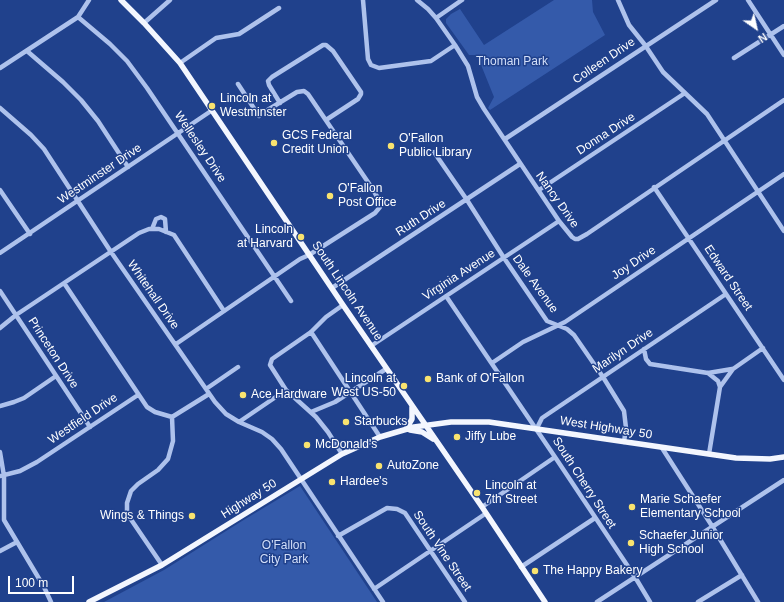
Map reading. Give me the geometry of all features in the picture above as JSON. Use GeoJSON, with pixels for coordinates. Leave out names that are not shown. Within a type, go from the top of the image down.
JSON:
{"type":"FeatureCollection","features":[{"type":"Feature","properties":{"kind":"main road","name":"South Lincoln Avenue"},"geometry":{"type":"LineString","coordinates":[[120,0],[144,23],[180,63],[370,346],[482,507],[485,514],[545,602]]}},
{"type":"Feature","properties":{"kind":"main road"},"geometry":{"type":"LineString","coordinates":[[411,405],[412,418],[406,429],[422,432],[438,443]]}},
{"type":"Feature","properties":{"kind":"main road","name":"West Highway 50"},"geometry":{"type":"LineString","coordinates":[[425,425],[471,421],[489,422],[537,428],[662,448],[752,459],[784,456]]}},
{"type":"Feature","properties":{"kind":"main road","name":"Highway 50"},"geometry":{"type":"LineString","coordinates":[[90,602],[162,565],[342,454],[380,437],[425,425]]}},
{"type":"Feature","properties":{"kind":"street"},"geometry":{"type":"LineString","coordinates":[[0,68],[78,17],[90,0]]}},
{"type":"Feature","properties":{"kind":"street"},"geometry":{"type":"LineString","coordinates":[[144,23],[170,0]]}},
{"type":"Feature","properties":{"kind":"street"},"geometry":{"type":"LineString","coordinates":[[364,0],[368,59],[372,65],[379,68],[431,61],[455,45]]}},
{"type":"Feature","properties":{"kind":"street","name":"Nancy Drive"},"geometry":{"type":"LineString","coordinates":[[417,0],[436,18],[455,45],[468,66],[477,97],[559,222],[572,237],[578,239],[784,100]]}},
{"type":"Feature","properties":{"kind":"street"},"geometry":{"type":"LineString","coordinates":[[436,18],[462,0]]}},
{"type":"Feature","properties":{"kind":"street"},"geometry":{"type":"LineString","coordinates":[[618,0],[629,25],[645,45],[663,72],[707,114],[784,231]]}},
{"type":"Feature","properties":{"kind":"street","name":"Colleen Drive"},"geometry":{"type":"LineString","coordinates":[[505,140],[645,45],[716,0]]}},
{"type":"Feature","properties":{"kind":"street"},"geometry":{"type":"LineString","coordinates":[[748,0],[784,55]]}},
{"type":"Feature","properties":{"kind":"street"},"geometry":{"type":"LineString","coordinates":[[180,63],[216,38],[238,34],[279,8]]}},
{"type":"Feature","properties":{"kind":"street","name":"Wellesley Drive"},"geometry":{"type":"LineString","coordinates":[[78,17],[110,44],[127,61],[178,133],[291,301]]}},
{"type":"Feature","properties":{"kind":"street"},"geometry":{"type":"LineString","coordinates":[[734,58],[784,26]]}},
{"type":"Feature","properties":{"kind":"street"},"geometry":{"type":"LineString","coordinates":[[280,102],[268,81],[323,44],[326,45],[333,51],[361,92],[358,99],[326,120]]}},
{"type":"Feature","properties":{"kind":"street"},"geometry":{"type":"LineString","coordinates":[[27,51],[63,82],[81,100],[98,121],[128,167]]}},
{"type":"Feature","properties":{"kind":"street"},"geometry":{"type":"LineString","coordinates":[[238,84],[259,116]]}},
{"type":"Feature","properties":{"kind":"street"},"geometry":{"type":"LineString","coordinates":[[176,344],[300,259],[309,255],[375,212],[380,207],[377,196],[308,94],[304,91],[297,92],[266,111]]}},
{"type":"Feature","properties":{"kind":"street","name":"Donna Drive"},"geometry":{"type":"LineString","coordinates":[[538,190],[686,93]]}},
{"type":"Feature","properties":{"kind":"street","name":"Whitehall Drive"},"geometry":{"type":"LineString","coordinates":[[0,108],[32,135],[44,149],[111,252],[176,344],[207,392],[226,414],[239,422],[262,432],[272,439],[281,449],[383,602]]}},
{"type":"Feature","properties":{"kind":"street","name":"Westminster Drive"},"geometry":{"type":"LineString","coordinates":[[0,253],[211,111]]}},
{"type":"Feature","properties":{"kind":"street","name":"Dale Avenue"},"geometry":{"type":"LineString","coordinates":[[434,152],[547,321],[567,329],[574,336],[603,377],[624,411],[626,424],[624,442]]}},
{"type":"Feature","properties":{"kind":"street","name":"Ruth Drive"},"geometry":{"type":"LineString","coordinates":[[332,288],[520,164]]}},
{"type":"Feature","properties":{"kind":"street","name":"Joy Drive"},"geometry":{"type":"LineString","coordinates":[[492,363],[523,342],[565,322],[784,174]]}},
{"type":"Feature","properties":{"kind":"street","name":"Edward Street"},"geometry":{"type":"LineString","coordinates":[[654,187],[784,380]]}},
{"type":"Feature","properties":{"kind":"street"},"geometry":{"type":"LineString","coordinates":[[0,190],[30,234]]}},
{"type":"Feature","properties":{"kind":"street"},"geometry":{"type":"LineString","coordinates":[[152,228],[156,219],[161,217],[165,219],[166,232]]}},
{"type":"Feature","properties":{"kind":"street","name":"Virginia Avenue"},"geometry":{"type":"LineString","coordinates":[[370,346],[559,222]]}},
{"type":"Feature","properties":{"kind":"street"},"geometry":{"type":"LineString","coordinates":[[0,328],[16,315],[139,233],[152,228],[174,235],[224,311]]}},
{"type":"Feature","properties":{"kind":"street"},"geometry":{"type":"LineString","coordinates":[[64,283],[138,395],[151,410],[172,417],[207,392],[238,367]]}},
{"type":"Feature","properties":{"kind":"street","name":"Princeton Drive"},"geometry":{"type":"LineString","coordinates":[[0,291],[90,427]]}},
{"type":"Feature","properties":{"kind":"street","name":"Marilyn Drive"},"geometry":{"type":"LineString","coordinates":[[537,428],[539,421],[542,418],[726,294]]}},
{"type":"Feature","properties":{"kind":"street","name":"South Cherry Street"},"geometry":{"type":"LineString","coordinates":[[446,296],[537,428],[650,602]]}},
{"type":"Feature","properties":{"kind":"street"},"geometry":{"type":"LineString","coordinates":[[342,454],[328,432],[311,412],[286,390],[270,365],[272,359],[311,332],[326,317],[343,305]]}},
{"type":"Feature","properties":{"kind":"street"},"geometry":{"type":"LineString","coordinates":[[311,332],[380,437]]}},
{"type":"Feature","properties":{"kind":"street"},"geometry":{"type":"LineString","coordinates":[[709,454],[720,387],[733,369],[763,348]]}},
{"type":"Feature","properties":{"kind":"street"},"geometry":{"type":"LineString","coordinates":[[644,349],[646,359],[650,364],[708,373],[733,369]]}},
{"type":"Feature","properties":{"kind":"street"},"geometry":{"type":"LineString","coordinates":[[311,412],[335,402],[386,369]]}},
{"type":"Feature","properties":{"kind":"street"},"geometry":{"type":"LineString","coordinates":[[708,373],[718,381],[720,387]]}},
{"type":"Feature","properties":{"kind":"street"},"geometry":{"type":"LineString","coordinates":[[0,406],[24,398],[56,376]]}},
{"type":"Feature","properties":{"kind":"street"},"geometry":{"type":"LineString","coordinates":[[239,422],[286,390]]}},
{"type":"Feature","properties":{"kind":"street","name":"Westfield Drive"},"geometry":{"type":"LineString","coordinates":[[2,476],[20,471],[36,462],[138,395]]}},
{"type":"Feature","properties":{"kind":"street"},"geometry":{"type":"LineString","coordinates":[[162,565],[130,518],[127,511],[127,502],[130,491],[158,470],[168,459],[174,441],[172,417]]}},
{"type":"Feature","properties":{"kind":"street"},"geometry":{"type":"LineString","coordinates":[[662,448],[758,602]]}},
{"type":"Feature","properties":{"kind":"street"},"geometry":{"type":"LineString","coordinates":[[0,452],[4,520],[44,587],[51,602]]}},
{"type":"Feature","properties":{"kind":"street"},"geometry":{"type":"LineString","coordinates":[[482,507],[555,456]]}},
{"type":"Feature","properties":{"kind":"street"},"geometry":{"type":"LineString","coordinates":[[597,602],[784,480]]}},
{"type":"Feature","properties":{"kind":"street","name":"South Vine Street"},"geometry":{"type":"LineString","coordinates":[[338,536],[387,508],[397,509],[405,513],[465,602]]}},
{"type":"Feature","properties":{"kind":"street"},"geometry":{"type":"LineString","coordinates":[[374,589],[485,514]]}},
{"type":"Feature","properties":{"kind":"street"},"geometry":{"type":"LineString","coordinates":[[521,568],[595,518]]}},
{"type":"Feature","properties":{"kind":"street"},"geometry":{"type":"LineString","coordinates":[[0,551],[17,542]]}},
{"type":"Feature","properties":{"kind":"street"},"geometry":{"type":"LineString","coordinates":[[698,602],[742,575]]}},
{"type":"Feature","properties":{"kind":"green space","name":"Thoman Park"},"geometry":{"type":"Polygon","coordinates":[[[554,0],[592,0],[593,12],[605,35],[490,110],[488,108],[494,97],[477,55],[469,55],[446,23],[446,19],[460,9],[484,45],[554,0]]]}},
{"type":"Feature","properties":{"kind":"green space","name":"O'Fallon City Park"},"geometry":{"type":"Polygon","coordinates":[[[300,486],[377,602],[104,602],[164,570],[300,486]]]}},
{"type":"Feature","properties":{"kind":"place","name":"Lincoln at Westminster"},"geometry":{"type":"Point","coordinates":[212,106]}},
{"type":"Feature","properties":{"kind":"place","name":"GCS Federal Credit Union"},"geometry":{"type":"Point","coordinates":[274,143]}},
{"type":"Feature","properties":{"kind":"place","name":"O'Fallon Public Library"},"geometry":{"type":"Point","coordinates":[391,146]}},
{"type":"Feature","properties":{"kind":"place","name":"O'Fallon Post Office"},"geometry":{"type":"Point","coordinates":[330,196]}},
{"type":"Feature","properties":{"kind":"place","name":"Lincoln at Harvard"},"geometry":{"type":"Point","coordinates":[301,237]}},
{"type":"Feature","properties":{"kind":"place","name":"Bank of O'Fallon"},"geometry":{"type":"Point","coordinates":[428,379]}},
{"type":"Feature","properties":{"kind":"place","name":"Lincoln at West US-50"},"geometry":{"type":"Point","coordinates":[404,386]}},
{"type":"Feature","properties":{"kind":"place","name":"Ace Hardware"},"geometry":{"type":"Point","coordinates":[243,395]}},
{"type":"Feature","properties":{"kind":"place","name":"Starbucks"},"geometry":{"type":"Point","coordinates":[346,422]}},
{"type":"Feature","properties":{"kind":"place","name":"Jiffy Lube"},"geometry":{"type":"Point","coordinates":[457,437]}},
{"type":"Feature","properties":{"kind":"place","name":"McDonald's"},"geometry":{"type":"Point","coordinates":[307,445]}},
{"type":"Feature","properties":{"kind":"place","name":"AutoZone"},"geometry":{"type":"Point","coordinates":[379,466]}},
{"type":"Feature","properties":{"kind":"place","name":"Hardee's"},"geometry":{"type":"Point","coordinates":[332,482]}},
{"type":"Feature","properties":{"kind":"place","name":"Lincoln at 7th Street"},"geometry":{"type":"Point","coordinates":[477,493]}},
{"type":"Feature","properties":{"kind":"place","name":"Marie Schaefer Elementary School"},"geometry":{"type":"Point","coordinates":[632,507]}},
{"type":"Feature","properties":{"kind":"place","name":"Wings & Things"},"geometry":{"type":"Point","coordinates":[192,516]}},
{"type":"Feature","properties":{"kind":"place","name":"Schaefer Junior High School"},"geometry":{"type":"Point","coordinates":[631,543]}},
{"type":"Feature","properties":{"kind":"place","name":"The Happy Bakery"},"geometry":{"type":"Point","coordinates":[535,571]}}]}
